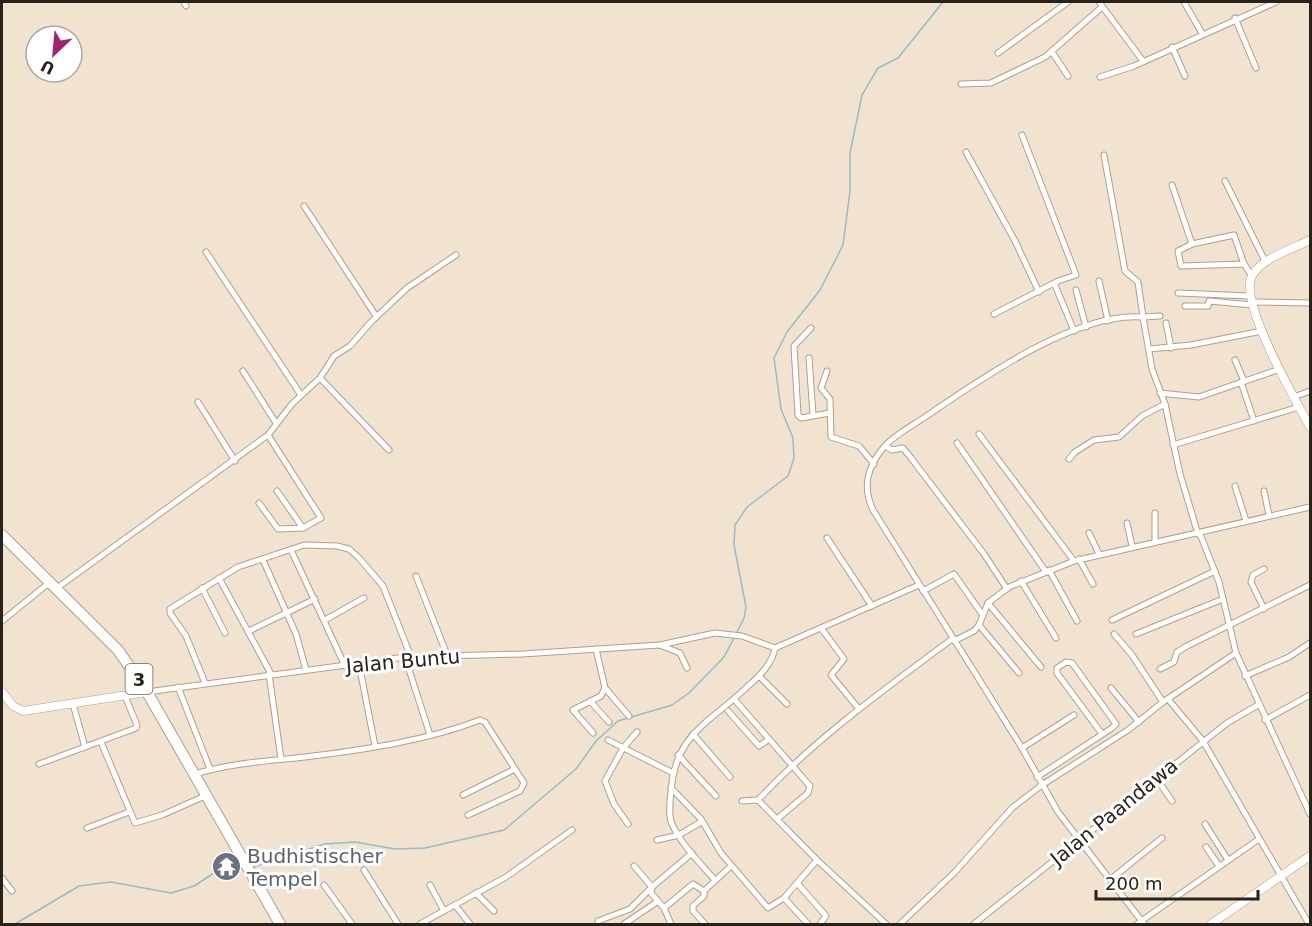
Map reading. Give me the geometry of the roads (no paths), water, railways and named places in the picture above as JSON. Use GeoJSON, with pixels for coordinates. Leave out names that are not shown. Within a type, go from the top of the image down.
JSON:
{"type":"FeatureCollection","features":[{"type":"Feature","properties":{"kind":"highway","name":"3"},"geometry":{"type":"LineString","coordinates":[[2,535],[118,650],[147,692],[280,924]]}},
{"type":"Feature","properties":{"kind":"main road"},"geometry":{"type":"LineString","coordinates":[[1311,240],[1266,263],[1252,276],[1251,301],[1262,331],[1311,428]]}},
{"type":"Feature","properties":{"kind":"main road"},"geometry":{"type":"LineString","coordinates":[[2,692],[13,706],[23,711],[147,692]]}},
{"type":"Feature","properties":{"kind":"main road"},"geometry":{"type":"LineString","coordinates":[[1211,924],[1311,855]]}},
{"type":"Feature","properties":{"kind":"street"},"geometry":{"type":"LineString","coordinates":[[998,53],[1068,2]]}},
{"type":"Feature","properties":{"kind":"street"},"geometry":{"type":"LineString","coordinates":[[1184,2],[1202,33]]}},
{"type":"Feature","properties":{"kind":"street"},"geometry":{"type":"LineString","coordinates":[[1100,77],[1143,61],[1263,4],[1276,2]]}},
{"type":"Feature","properties":{"kind":"street"},"geometry":{"type":"LineString","coordinates":[[961,84],[991,83],[1052,52],[1100,4],[1143,61]]}},
{"type":"Feature","properties":{"kind":"street"},"geometry":{"type":"LineString","coordinates":[[1235,18],[1256,68]]}},
{"type":"Feature","properties":{"kind":"street"},"geometry":{"type":"LineString","coordinates":[[1172,47],[1185,76]]}},
{"type":"Feature","properties":{"kind":"street"},"geometry":{"type":"LineString","coordinates":[[1052,52],[1068,76]]}},
{"type":"Feature","properties":{"kind":"street"},"geometry":{"type":"LineString","coordinates":[[994,314],[1058,281],[1076,276],[1022,135]]}},
{"type":"Feature","properties":{"kind":"street"},"geometry":{"type":"LineString","coordinates":[[966,152],[1015,240],[1038,292]]}},
{"type":"Feature","properties":{"kind":"street"},"geometry":{"type":"LineString","coordinates":[[1104,155],[1124,269],[1138,282],[1152,369],[1165,404],[1173,445],[1199,534],[1215,571],[1236,653],[1258,705],[1311,814]]}},
{"type":"Feature","properties":{"kind":"street"},"geometry":{"type":"LineString","coordinates":[[1225,181],[1266,263]]}},
{"type":"Feature","properties":{"kind":"street"},"geometry":{"type":"LineString","coordinates":[[1172,185],[1192,244]]}},
{"type":"Feature","properties":{"kind":"street"},"geometry":{"type":"LineString","coordinates":[[304,206],[376,316]]}},
{"type":"Feature","properties":{"kind":"street"},"geometry":{"type":"LineString","coordinates":[[1244,264],[1180,266],[1178,250],[1192,244],[1234,235],[1244,264],[1252,276]]}},
{"type":"Feature","properties":{"kind":"street"},"geometry":{"type":"LineString","coordinates":[[206,252],[301,395]]}},
{"type":"Feature","properties":{"kind":"street"},"geometry":{"type":"LineString","coordinates":[[2,621],[235,461],[268,435],[301,395],[320,378],[334,356],[350,346],[376,316],[407,288],[456,255]]}},
{"type":"Feature","properties":{"kind":"street"},"geometry":{"type":"LineString","coordinates":[[1099,281],[1108,321]]}},
{"type":"Feature","properties":{"kind":"street"},"geometry":{"type":"LineString","coordinates":[[1054,285],[1074,331]]}},
{"type":"Feature","properties":{"kind":"street"},"geometry":{"type":"LineString","coordinates":[[1076,290],[1086,327]]}},
{"type":"Feature","properties":{"kind":"street"},"geometry":{"type":"LineString","coordinates":[[1178,293],[1251,301]]}},
{"type":"Feature","properties":{"kind":"street"},"geometry":{"type":"LineString","coordinates":[[1185,306],[1208,306],[1209,301],[1311,303]]}},
{"type":"Feature","properties":{"kind":"street"},"geometry":{"type":"LineString","coordinates":[[1160,316],[1108,321],[1086,327],[1054,339],[1000,368],[885,446],[866,480],[868,499],[953,640],[1022,748],[1058,812],[1111,879],[1141,923],[1259,839]]}},
{"type":"Feature","properties":{"kind":"street"},"geometry":{"type":"LineString","coordinates":[[1166,323],[1171,348]]}},
{"type":"Feature","properties":{"kind":"street"},"geometry":{"type":"LineString","coordinates":[[811,328],[796,340],[793,354],[798,415],[801,417],[830,413]]}},
{"type":"Feature","properties":{"kind":"street"},"geometry":{"type":"LineString","coordinates":[[1149,349],[1171,348],[1262,331]]}},
{"type":"Feature","properties":{"kind":"street"},"geometry":{"type":"LineString","coordinates":[[809,358],[813,415]]}},
{"type":"Feature","properties":{"kind":"street"},"geometry":{"type":"LineString","coordinates":[[1235,360],[1254,421]]}},
{"type":"Feature","properties":{"kind":"street"},"geometry":{"type":"LineString","coordinates":[[1160,393],[1199,397],[1280,369]]}},
{"type":"Feature","properties":{"kind":"street"},"geometry":{"type":"LineString","coordinates":[[243,371],[276,423]]}},
{"type":"Feature","properties":{"kind":"street"},"geometry":{"type":"LineString","coordinates":[[827,371],[821,388],[830,399],[832,438],[859,446],[874,464]]}},
{"type":"Feature","properties":{"kind":"street"},"geometry":{"type":"LineString","coordinates":[[320,378],[389,450]]}},
{"type":"Feature","properties":{"kind":"street"},"geometry":{"type":"LineString","coordinates":[[1294,397],[1311,391]]}},
{"type":"Feature","properties":{"kind":"street"},"geometry":{"type":"LineString","coordinates":[[198,402],[235,461]]}},
{"type":"Feature","properties":{"kind":"street"},"geometry":{"type":"LineString","coordinates":[[1069,459],[1090,442],[1119,437],[1142,416],[1165,404]]}},
{"type":"Feature","properties":{"kind":"street"},"geometry":{"type":"LineString","coordinates":[[1173,445],[1299,407]]}},
{"type":"Feature","properties":{"kind":"street"},"geometry":{"type":"LineString","coordinates":[[979,434],[1093,584]]}},
{"type":"Feature","properties":{"kind":"street"},"geometry":{"type":"LineString","coordinates":[[259,503],[276,529],[303,528],[319,521],[321,516],[268,435]]}},
{"type":"Feature","properties":{"kind":"street"},"geometry":{"type":"LineString","coordinates":[[957,443],[1047,571],[1077,621]]}},
{"type":"Feature","properties":{"kind":"street"},"geometry":{"type":"LineString","coordinates":[[885,446],[892,450],[903,448],[912,458],[984,554],[1007,589]]}},
{"type":"Feature","properties":{"kind":"street"},"geometry":{"type":"LineString","coordinates":[[1235,486],[1246,521]]}},
{"type":"Feature","properties":{"kind":"street"},"geometry":{"type":"LineString","coordinates":[[277,491],[303,528]]}},
{"type":"Feature","properties":{"kind":"street"},"geometry":{"type":"LineString","coordinates":[[1264,491],[1269,515]]}},
{"type":"Feature","properties":{"kind":"street"},"geometry":{"type":"LineString","coordinates":[[742,801],[758,800],[790,766],[859,709],[953,640],[979,625],[988,603],[1021,581],[1076,560],[1099,554],[1199,534],[1269,515],[1311,507]]}},
{"type":"Feature","properties":{"kind":"street"},"geometry":{"type":"LineString","coordinates":[[1155,513],[1155,541]]}},
{"type":"Feature","properties":{"kind":"street"},"geometry":{"type":"LineString","coordinates":[[1126,522],[1132,546]]}},
{"type":"Feature","properties":{"kind":"street"},"geometry":{"type":"LineString","coordinates":[[1089,533],[1099,554]]}},
{"type":"Feature","properties":{"kind":"street"},"geometry":{"type":"LineString","coordinates":[[827,538],[872,606]]}},
{"type":"Feature","properties":{"kind":"street"},"geometry":{"type":"LineString","coordinates":[[205,683],[186,636],[169,611],[238,567],[304,545],[337,546],[349,549],[359,558],[388,595],[430,735]]}},
{"type":"Feature","properties":{"kind":"street"},"geometry":{"type":"LineString","coordinates":[[291,550],[345,666]]}},
{"type":"Feature","properties":{"kind":"street"},"geometry":{"type":"LineString","coordinates":[[263,560],[296,634],[306,670]]}},
{"type":"Feature","properties":{"kind":"street"},"geometry":{"type":"LineString","coordinates":[[1264,569],[1253,575],[1251,582],[1264,609]]}},
{"type":"Feature","properties":{"kind":"street"},"geometry":{"type":"LineString","coordinates":[[1112,620],[1215,571]]}},
{"type":"Feature","properties":{"kind":"street"},"geometry":{"type":"LineString","coordinates":[[923,591],[954,574],[982,614]]}},
{"type":"Feature","properties":{"kind":"street"},"geometry":{"type":"LineString","coordinates":[[416,576],[447,655]]}},
{"type":"Feature","properties":{"kind":"street"},"geometry":{"type":"LineString","coordinates":[[219,578],[270,674],[281,759]]}},
{"type":"Feature","properties":{"kind":"street"},"geometry":{"type":"LineString","coordinates":[[1021,581],[1056,638]]}},
{"type":"Feature","properties":{"kind":"street"},"geometry":{"type":"LineString","coordinates":[[714,879],[692,853],[671,822],[671,788],[678,755],[693,734],[759,676],[768,665],[775,648],[919,585]]}},
{"type":"Feature","properties":{"kind":"street"},"geometry":{"type":"LineString","coordinates":[[1160,669],[1174,662],[1178,650],[1311,585]]}},
{"type":"Feature","properties":{"kind":"street"},"geometry":{"type":"LineString","coordinates":[[202,588],[225,633]]}},
{"type":"Feature","properties":{"kind":"street"},"geometry":{"type":"LineString","coordinates":[[325,620],[364,598]]}},
{"type":"Feature","properties":{"kind":"street"},"geometry":{"type":"LineString","coordinates":[[249,632],[315,599]]}},
{"type":"Feature","properties":{"kind":"street"},"geometry":{"type":"LineString","coordinates":[[1136,634],[1223,599]]}},
{"type":"Feature","properties":{"kind":"street"},"geometry":{"type":"LineString","coordinates":[[988,603],[1041,667]]}},
{"type":"Feature","properties":{"kind":"street"},"geometry":{"type":"LineString","coordinates":[[979,625],[1019,672]]}},
{"type":"Feature","properties":{"kind":"street"},"geometry":{"type":"LineString","coordinates":[[821,628],[844,659],[831,675],[859,709]]}},
{"type":"Feature","properties":{"kind":"street","name":"Jalan Buntu"},"geometry":{"type":"LineString","coordinates":[[147,692],[408,657],[522,654],[661,645],[715,633],[742,636],[775,648]]}},
{"type":"Feature","properties":{"kind":"street"},"geometry":{"type":"LineString","coordinates":[[1114,634],[1166,700],[1203,741],[1309,924]]}},
{"type":"Feature","properties":{"kind":"street"},"geometry":{"type":"LineString","coordinates":[[1245,676],[1289,657],[1311,644]]}},
{"type":"Feature","properties":{"kind":"street"},"geometry":{"type":"LineString","coordinates":[[661,645],[680,653],[687,668]]}},
{"type":"Feature","properties":{"kind":"street"},"geometry":{"type":"LineString","coordinates":[[596,649],[605,688],[629,716]]}},
{"type":"Feature","properties":{"kind":"street"},"geometry":{"type":"LineString","coordinates":[[900,924],[954,873],[1006,814],[1042,785],[1139,722],[1166,700],[1236,653]]}},
{"type":"Feature","properties":{"kind":"street"},"geometry":{"type":"LineString","coordinates":[[1037,777],[1102,734],[1114,726],[1116,722],[1072,663],[1066,662],[1057,668],[1057,672],[1102,734]]}},
{"type":"Feature","properties":{"kind":"street"},"geometry":{"type":"LineString","coordinates":[[359,664],[375,746]]}},
{"type":"Feature","properties":{"kind":"street"},"geometry":{"type":"LineString","coordinates":[[759,676],[787,704]]}},
{"type":"Feature","properties":{"kind":"street"},"geometry":{"type":"LineString","coordinates":[[178,687],[210,769]]}},
{"type":"Feature","properties":{"kind":"street"},"geometry":{"type":"LineString","coordinates":[[593,733],[573,710],[601,696],[605,688]]}},
{"type":"Feature","properties":{"kind":"street"},"geometry":{"type":"LineString","coordinates":[[1111,688],[1139,722]]}},
{"type":"Feature","properties":{"kind":"street"},"geometry":{"type":"LineString","coordinates":[[1265,720],[1311,695]]}},
{"type":"Feature","properties":{"kind":"street"},"geometry":{"type":"LineString","coordinates":[[39,764],[137,727],[125,696]]}},
{"type":"Feature","properties":{"kind":"street"},"geometry":{"type":"LineString","coordinates":[[734,699],[790,766],[808,782],[810,790],[777,819]]}},
{"type":"Feature","properties":{"kind":"street"},"geometry":{"type":"LineString","coordinates":[[590,701],[609,722]]}},
{"type":"Feature","properties":{"kind":"street"},"geometry":{"type":"LineString","coordinates":[[73,704],[85,747]]}},
{"type":"Feature","properties":{"kind":"street","name":"Jalan Paandawa"},"geometry":{"type":"LineString","coordinates":[[974,924],[1203,741],[1227,723],[1258,705]]}},
{"type":"Feature","properties":{"kind":"street"},"geometry":{"type":"LineString","coordinates":[[728,711],[759,746],[768,740]]}},
{"type":"Feature","properties":{"kind":"street"},"geometry":{"type":"LineString","coordinates":[[1022,748],[1074,715]]}},
{"type":"Feature","properties":{"kind":"street"},"geometry":{"type":"LineString","coordinates":[[193,775],[246,762],[375,746],[430,735],[480,720],[485,722],[524,783],[520,791],[468,815]]}},
{"type":"Feature","properties":{"kind":"street"},"geometry":{"type":"LineString","coordinates":[[628,824],[614,804],[605,782],[623,748],[638,732]]}},
{"type":"Feature","properties":{"kind":"street"},"geometry":{"type":"LineString","coordinates":[[693,734],[730,777]]}},
{"type":"Feature","properties":{"kind":"street"},"geometry":{"type":"LineString","coordinates":[[608,740],[673,773]]}},
{"type":"Feature","properties":{"kind":"street"},"geometry":{"type":"LineString","coordinates":[[101,742],[129,812],[138,823],[205,796]]}},
{"type":"Feature","properties":{"kind":"street"},"geometry":{"type":"LineString","coordinates":[[678,755],[716,796]]}},
{"type":"Feature","properties":{"kind":"street"},"geometry":{"type":"LineString","coordinates":[[463,795],[515,769]]}},
{"type":"Feature","properties":{"kind":"street"},"geometry":{"type":"LineString","coordinates":[[1156,778],[1172,801]]}},
{"type":"Feature","properties":{"kind":"street"},"geometry":{"type":"LineString","coordinates":[[671,788],[701,822],[731,866],[768,908],[784,898],[817,860]]}},
{"type":"Feature","properties":{"kind":"street"},"geometry":{"type":"LineString","coordinates":[[758,800],[817,860],[886,924]]}},
{"type":"Feature","properties":{"kind":"street"},"geometry":{"type":"LineString","coordinates":[[87,828],[129,812]]}},
{"type":"Feature","properties":{"kind":"street"},"geometry":{"type":"LineString","coordinates":[[657,840],[680,835],[701,822]]}},
{"type":"Feature","properties":{"kind":"street"},"geometry":{"type":"LineString","coordinates":[[1205,824],[1228,860]]}},
{"type":"Feature","properties":{"kind":"street"},"geometry":{"type":"LineString","coordinates":[[420,924],[506,877],[572,830]]}},
{"type":"Feature","properties":{"kind":"street"},"geometry":{"type":"LineString","coordinates":[[1111,879],[1162,838]]}},
{"type":"Feature","properties":{"kind":"street"},"geometry":{"type":"LineString","coordinates":[[1206,847],[1220,866]]}},
{"type":"Feature","properties":{"kind":"street"},"geometry":{"type":"LineString","coordinates":[[598,921],[630,909],[692,853]]}},
{"type":"Feature","properties":{"kind":"street"},"geometry":{"type":"LineString","coordinates":[[634,866],[652,887]]}},
{"type":"Feature","properties":{"kind":"street"},"geometry":{"type":"LineString","coordinates":[[705,924],[692,909],[705,896],[704,891],[714,879],[731,866]]}},
{"type":"Feature","properties":{"kind":"street"},"geometry":{"type":"LineString","coordinates":[[364,870],[398,924]]}},
{"type":"Feature","properties":{"kind":"street"},"geometry":{"type":"LineString","coordinates":[[2,878],[12,891]]}},
{"type":"Feature","properties":{"kind":"street"},"geometry":{"type":"LineString","coordinates":[[664,908],[693,884],[704,891]]}},
{"type":"Feature","properties":{"kind":"street"},"geometry":{"type":"LineString","coordinates":[[798,884],[826,916],[820,924]]}},
{"type":"Feature","properties":{"kind":"street"},"geometry":{"type":"LineString","coordinates":[[324,885],[352,924]]}},
{"type":"Feature","properties":{"kind":"street"},"geometry":{"type":"LineString","coordinates":[[430,885],[444,911]]}},
{"type":"Feature","properties":{"kind":"street"},"geometry":{"type":"LineString","coordinates":[[652,887],[651,893],[664,908],[671,924]]}},
{"type":"Feature","properties":{"kind":"street"},"geometry":{"type":"LineString","coordinates":[[476,893],[494,910]]}},
{"type":"Feature","properties":{"kind":"street"},"geometry":{"type":"LineString","coordinates":[[784,898],[808,924]]}},
{"type":"Feature","properties":{"kind":"street"},"geometry":{"type":"LineString","coordinates":[[624,924],[634,922],[657,902]]}},
{"type":"Feature","properties":{"kind":"street"},"geometry":{"type":"LineString","coordinates":[[455,905],[470,924]]}},
{"type":"Feature","properties":{"kind":"waterway"},"geometry":{"type":"LineString","coordinates":[[736,634],[744,618],[746,607],[734,545],[735,525],[747,507],[788,476],[794,458],[793,438],[781,409],[774,358],[787,332],[820,290],[843,245],[850,191],[850,153],[862,95],[878,68],[898,58],[943,2]]}},
{"type":"Feature","properties":{"kind":"waterway"},"geometry":{"type":"LineString","coordinates":[[253,867],[325,844],[355,842],[395,849],[425,848],[504,830],[576,769],[596,741],[618,721],[672,705],[689,693],[724,657],[734,638]]}},
{"type":"Feature","properties":{"kind":"waterway"},"geometry":{"type":"LineString","coordinates":[[15,924],[79,886],[111,882],[171,893],[194,886],[214,873],[242,869]]}},
{"type":"Feature","properties":{"kind":"place","name":"Budhistischer Tempel"},"geometry":{"type":"Point","coordinates":[226,867]}}]}
